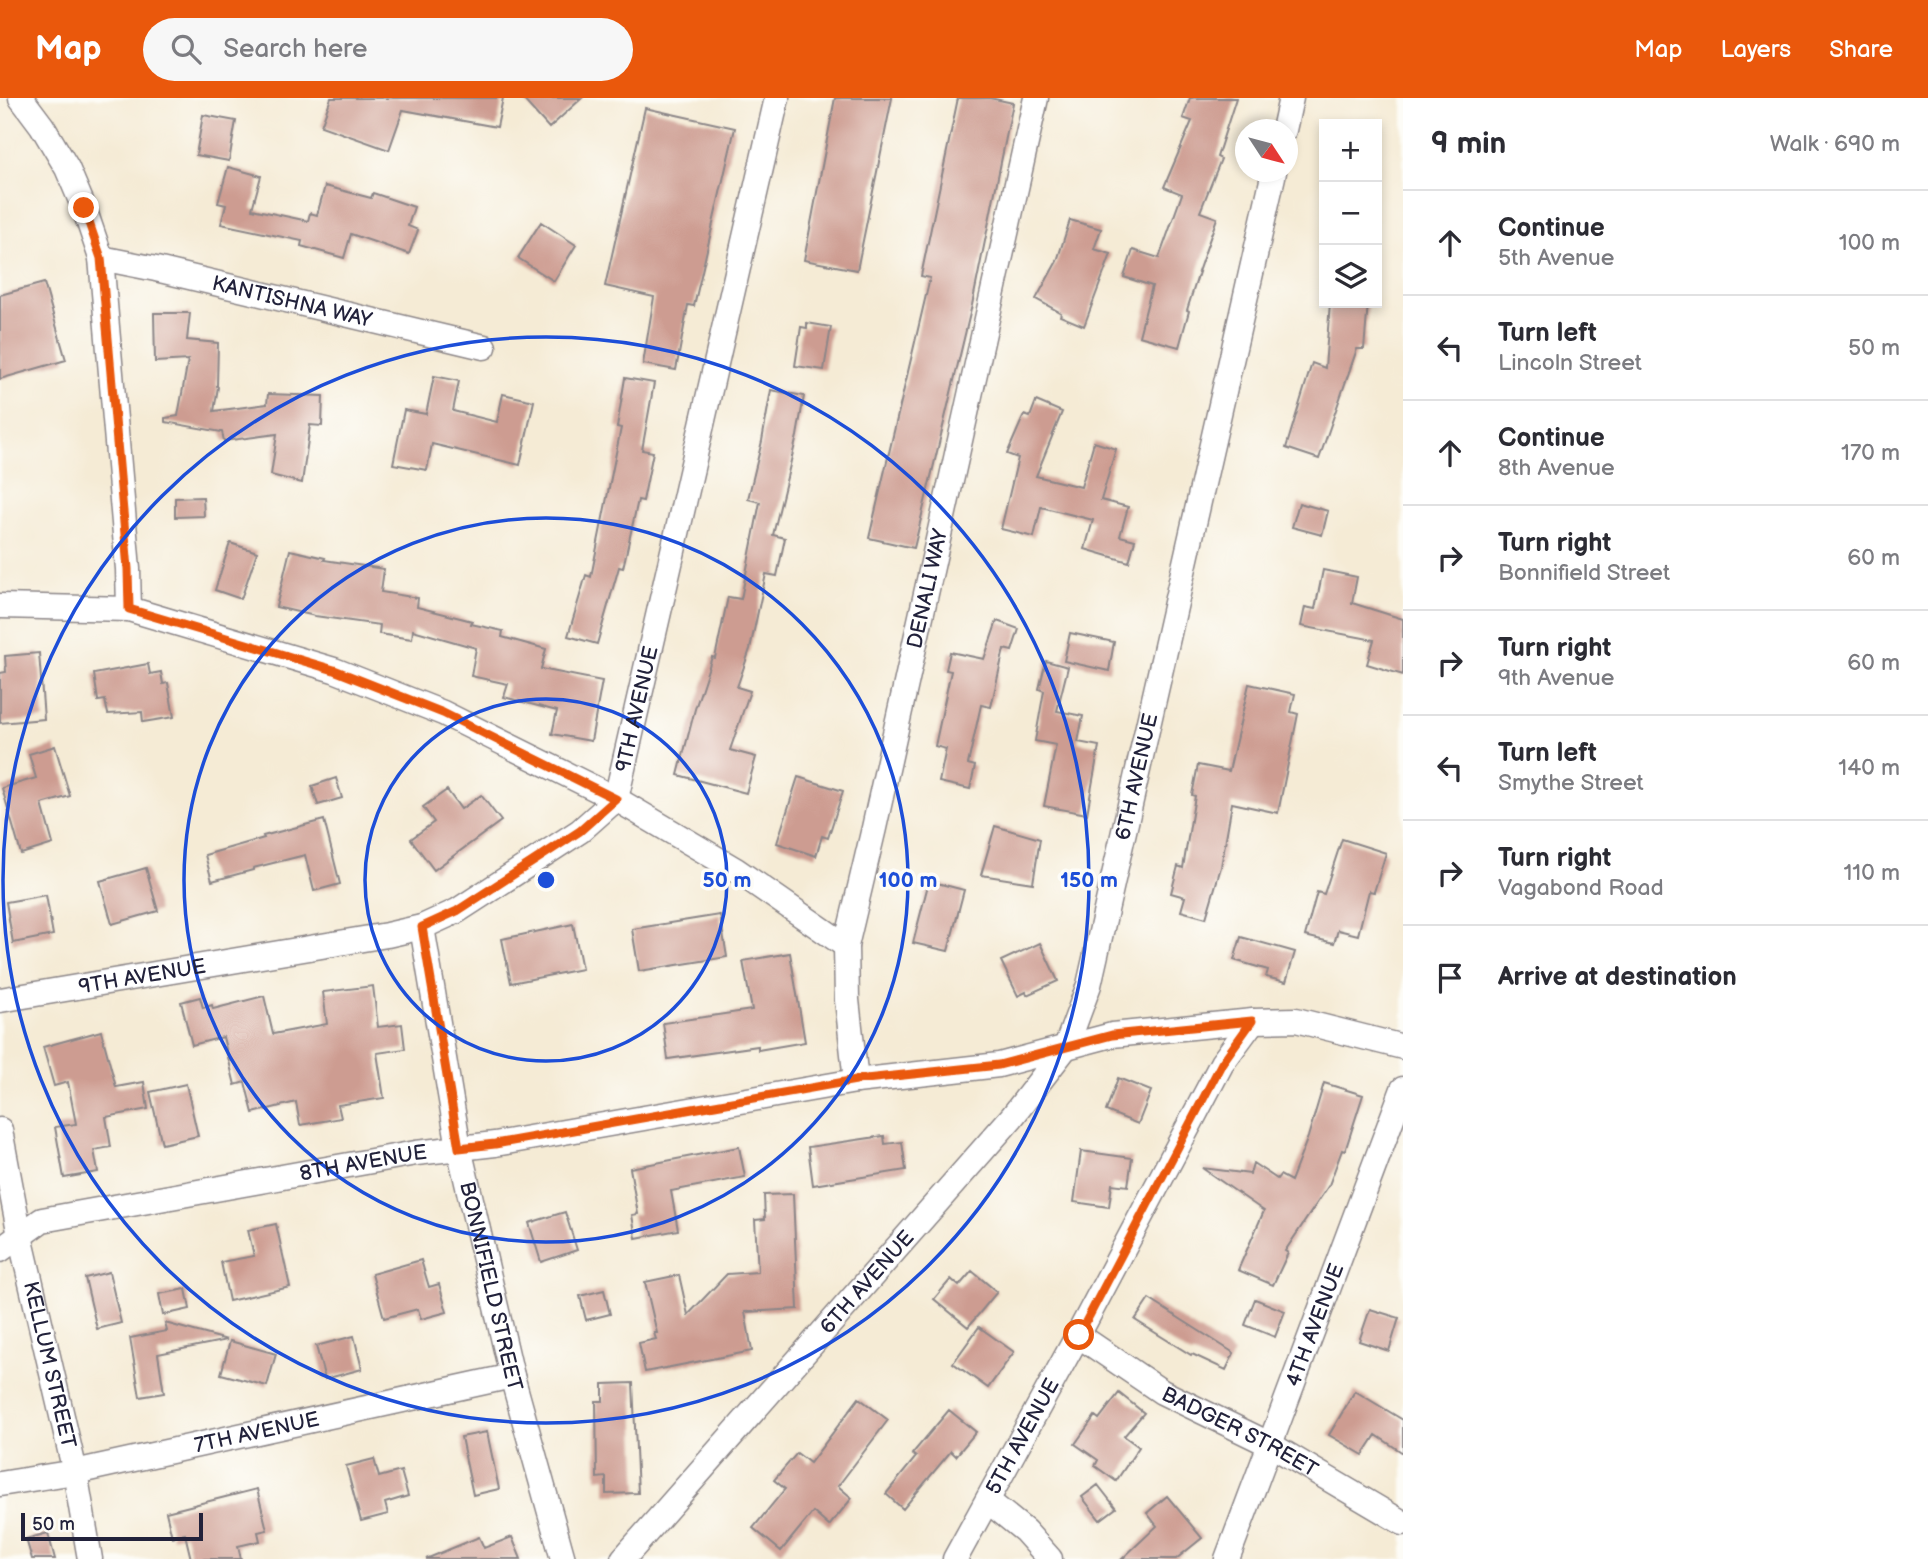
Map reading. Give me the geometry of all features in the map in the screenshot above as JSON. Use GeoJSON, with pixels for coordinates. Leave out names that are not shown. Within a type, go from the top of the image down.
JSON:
{"type":"FeatureCollection","features":[{"type":"Feature","properties":{"kind":"street"},"geometry":{"type":"LineString","coordinates":[[21,98],[43,127],[67,168],[101,258],[127,555],[129,609]]}},
{"type":"Feature","properties":{"kind":"street","name":"9TH AVENUE"},"geometry":{"type":"LineString","coordinates":[[0,1000],[422,927],[457,911],[580,831],[616,799],[776,98]]}},
{"type":"Feature","properties":{"kind":"street","name":"DENALI WAY"},"geometry":{"type":"LineString","coordinates":[[856,1080],[847,1000],[846,946],[1036,98]]}},
{"type":"Feature","properties":{"kind":"street"},"geometry":{"type":"LineString","coordinates":[[1286,119],[1291,98]]}},
{"type":"Feature","properties":{"kind":"street","name":"6TH AVENUE"},"geometry":{"type":"LineString","coordinates":[[623,1559],[1003,1127],[1066,1047],[1089,985],[1272,182]]}},
{"type":"Feature","properties":{"kind":"street","name":"KANTISHNA WAY"},"geometry":{"type":"LineString","coordinates":[[101,258],[156,268],[484,347]]}},
{"type":"Feature","properties":{"kind":"street"},"geometry":{"type":"LineString","coordinates":[[0,606],[129,609],[334,670],[443,713],[616,799],[736,870],[846,946]]}},
{"type":"Feature","properties":{"kind":"street","name":"BONNIFIELD STREET"},"geometry":{"type":"LineString","coordinates":[[422,927],[459,1148],[512,1376],[563,1559]]}},
{"type":"Feature","properties":{"kind":"street","name":"8TH AVENUE"},"geometry":{"type":"LineString","coordinates":[[10,1243],[42,1220],[416,1153],[495,1144],[856,1080],[999,1065],[1112,1035],[1252,1021],[1296,1020],[1403,1047]]}},
{"type":"Feature","properties":{"kind":"street","name":"5TH AVENUE"},"geometry":{"type":"LineString","coordinates":[[955,1559],[1079,1335],[1222,1063],[1252,1021]]}},
{"type":"Feature","properties":{"kind":"street","name":"4TH AVENUE"},"geometry":{"type":"LineString","coordinates":[[1227,1559],[1403,1089]]}},
{"type":"Feature","properties":{"kind":"street","name":"KELLUM STREET"},"geometry":{"type":"LineString","coordinates":[[0,1130],[10,1243],[75,1472],[90,1559]]}},
{"type":"Feature","properties":{"kind":"street","name":"BADGER STREET"},"geometry":{"type":"LineString","coordinates":[[1079,1335],[1162,1392],[1271,1445],[1403,1523]]}},
{"type":"Feature","properties":{"kind":"street","name":"7TH AVENUE"},"geometry":{"type":"LineString","coordinates":[[0,1484],[75,1472],[512,1376]]}},
{"type":"Feature","properties":{"kind":"street"},"geometry":{"type":"LineString","coordinates":[[988,1501],[1025,1531],[1050,1559]]}},
{"type":"Feature","properties":{"kind":"building"},"geometry":{"type":"Polygon","coordinates":[[[331,98],[503,98],[497,127],[403,110],[389,150],[321,126],[331,98]]]}},
{"type":"Feature","properties":{"kind":"building"},"geometry":{"type":"Polygon","coordinates":[[[522,98],[582,98],[549,128],[522,98]]]}},
{"type":"Feature","properties":{"kind":"building"},"geometry":{"type":"Polygon","coordinates":[[[835,98],[892,98],[857,270],[804,260],[835,98]]]}},
{"type":"Feature","properties":{"kind":"building"},"geometry":{"type":"Polygon","coordinates":[[[958,98],[990,98],[1013,103],[972,305],[914,548],[869,538],[930,278],[921,276],[958,98]]]}},
{"type":"Feature","properties":{"kind":"building"},"geometry":{"type":"Polygon","coordinates":[[[1190,98],[1236,98],[1217,157],[1221,159],[1200,212],[1217,218],[1198,272],[1179,347],[1139,336],[1152,286],[1124,277],[1133,250],[1159,258],[1182,194],[1164,187],[1192,121],[1183,118],[1190,98]]]}},
{"type":"Feature","properties":{"kind":"building"},"geometry":{"type":"Polygon","coordinates":[[[645,108],[735,128],[694,306],[688,305],[676,370],[643,364],[654,297],[605,286],[645,108]]]}},
{"type":"Feature","properties":{"kind":"building"},"geometry":{"type":"Polygon","coordinates":[[[203,115],[236,121],[229,161],[196,155],[203,115]]]}},
{"type":"Feature","properties":{"kind":"building"},"geometry":{"type":"Polygon","coordinates":[[[228,167],[261,176],[252,209],[308,221],[310,213],[317,215],[325,186],[371,198],[373,193],[414,207],[408,226],[418,230],[409,254],[351,234],[344,258],[301,246],[302,241],[221,224],[226,205],[218,203],[228,167]]]}},
{"type":"Feature","properties":{"kind":"building"},"geometry":{"type":"Polygon","coordinates":[[[1070,220],[1101,229],[1094,249],[1111,254],[1084,326],[1060,316],[1061,313],[1036,299],[1057,261],[1070,220]]]}},
{"type":"Feature","properties":{"kind":"building"},"geometry":{"type":"Polygon","coordinates":[[[541,222],[576,245],[554,281],[518,258],[541,222]]]}},
{"type":"Feature","properties":{"kind":"building"},"geometry":{"type":"Polygon","coordinates":[[[44,283],[66,360],[0,379],[0,295],[44,283]]]}},
{"type":"Feature","properties":{"kind":"building"},"geometry":{"type":"Polygon","coordinates":[[[1330,308],[1368,308],[1364,349],[1357,349],[1319,459],[1286,448],[1312,363],[1325,368],[1330,308]]]}},
{"type":"Feature","properties":{"kind":"building"},"geometry":{"type":"Polygon","coordinates":[[[154,313],[190,313],[187,340],[218,343],[218,387],[214,411],[267,404],[268,394],[323,396],[322,426],[310,425],[302,483],[271,475],[277,434],[224,441],[222,432],[165,422],[165,418],[178,416],[188,360],[155,362],[154,313]]]}},
{"type":"Feature","properties":{"kind":"building"},"geometry":{"type":"Polygon","coordinates":[[[807,323],[831,327],[824,370],[795,366],[801,327],[807,328],[807,323]]]}},
{"type":"Feature","properties":{"kind":"building"},"geometry":{"type":"Polygon","coordinates":[[[434,376],[459,381],[453,411],[497,422],[503,394],[534,401],[520,465],[432,444],[427,470],[393,464],[404,410],[426,414],[434,376]]]}},
{"type":"Feature","properties":{"kind":"building"},"geometry":{"type":"Polygon","coordinates":[[[625,378],[654,383],[642,450],[653,452],[643,501],[638,500],[623,568],[619,567],[597,644],[568,636],[586,575],[591,577],[621,428],[617,427],[625,378]]]}},
{"type":"Feature","properties":{"kind":"building"},"geometry":{"type":"Polygon","coordinates":[[[771,390],[804,396],[773,535],[785,538],[777,576],[766,574],[750,649],[737,687],[750,691],[730,750],[756,757],[746,793],[678,775],[695,709],[712,657],[715,658],[728,597],[741,599],[760,502],[748,499],[771,390]]]}},
{"type":"Feature","properties":{"kind":"building"},"geometry":{"type":"Polygon","coordinates":[[[1036,401],[1062,412],[1036,476],[1081,487],[1094,442],[1116,449],[1101,500],[1128,507],[1120,536],[1135,540],[1129,562],[1085,549],[1093,520],[1041,507],[1034,537],[1001,529],[1018,458],[1007,454],[1024,415],[1030,417],[1036,401]]]}},
{"type":"Feature","properties":{"kind":"building"},"geometry":{"type":"Polygon","coordinates":[[[203,497],[204,516],[175,517],[175,498],[203,497]]]}},
{"type":"Feature","properties":{"kind":"building"},"geometry":{"type":"Polygon","coordinates":[[[1299,503],[1328,511],[1322,535],[1292,527],[1299,503]]]}},
{"type":"Feature","properties":{"kind":"building"},"geometry":{"type":"Polygon","coordinates":[[[230,543],[257,552],[241,599],[215,590],[230,543]]]}},
{"type":"Feature","properties":{"kind":"building"},"geometry":{"type":"Polygon","coordinates":[[[290,550],[325,558],[324,560],[384,569],[381,592],[418,598],[417,607],[503,631],[502,637],[546,649],[541,669],[602,681],[591,741],[552,734],[557,711],[504,697],[508,684],[471,676],[476,648],[413,630],[412,639],[379,634],[380,625],[315,616],[276,607],[290,550]]]}},
{"type":"Feature","properties":{"kind":"building"},"geometry":{"type":"Polygon","coordinates":[[[1323,570],[1357,577],[1352,603],[1403,619],[1403,675],[1367,664],[1374,640],[1301,626],[1305,607],[1315,609],[1323,570]]]}},
{"type":"Feature","properties":{"kind":"building"},"geometry":{"type":"Polygon","coordinates":[[[997,621],[1019,629],[1012,651],[1004,649],[991,707],[981,705],[968,764],[975,766],[970,789],[939,782],[946,749],[935,746],[951,671],[946,670],[950,652],[984,659],[997,621]]]}},
{"type":"Feature","properties":{"kind":"building"},"geometry":{"type":"Polygon","coordinates":[[[1070,633],[1114,642],[1109,671],[1064,661],[1070,633]]]}},
{"type":"Feature","properties":{"kind":"building"},"geometry":{"type":"Polygon","coordinates":[[[39,653],[44,719],[0,723],[0,673],[6,672],[5,656],[39,653]]]}},
{"type":"Feature","properties":{"kind":"building"},"geometry":{"type":"Polygon","coordinates":[[[1046,661],[1068,667],[1057,711],[1083,716],[1078,742],[1099,746],[1087,814],[1044,806],[1056,745],[1035,741],[1044,691],[1039,689],[1046,661]]]}},
{"type":"Feature","properties":{"kind":"building"},"geometry":{"type":"Polygon","coordinates":[[[148,664],[150,674],[161,672],[163,684],[168,683],[174,717],[143,722],[142,712],[108,714],[105,700],[98,701],[94,674],[148,664]]]}},
{"type":"Feature","properties":{"kind":"building"},"geometry":{"type":"Polygon","coordinates":[[[1249,684],[1295,694],[1291,712],[1298,714],[1278,813],[1232,803],[1221,867],[1206,918],[1181,911],[1185,897],[1171,893],[1178,866],[1183,868],[1198,765],[1229,771],[1249,684]]]}},
{"type":"Feature","properties":{"kind":"building"},"geometry":{"type":"Polygon","coordinates":[[[55,746],[70,796],[42,804],[53,844],[21,854],[2,788],[36,778],[29,754],[55,746]]]}},
{"type":"Feature","properties":{"kind":"building"},"geometry":{"type":"Polygon","coordinates":[[[798,777],[843,791],[828,838],[822,836],[816,856],[777,843],[798,777]]]}},
{"type":"Feature","properties":{"kind":"building"},"geometry":{"type":"Polygon","coordinates":[[[336,778],[342,798],[318,805],[312,786],[336,778]]]}},
{"type":"Feature","properties":{"kind":"building"},"geometry":{"type":"Polygon","coordinates":[[[447,790],[461,809],[481,795],[501,821],[434,870],[411,839],[434,822],[423,807],[447,790]]]}},
{"type":"Feature","properties":{"kind":"building"},"geometry":{"type":"Polygon","coordinates":[[[324,820],[340,884],[314,891],[305,855],[212,881],[205,855],[324,820]]]}},
{"type":"Feature","properties":{"kind":"building"},"geometry":{"type":"Polygon","coordinates":[[[995,826],[1040,839],[1033,883],[981,875],[995,826]]]}},
{"type":"Feature","properties":{"kind":"building"},"geometry":{"type":"Polygon","coordinates":[[[1342,839],[1386,853],[1374,892],[1369,891],[1358,935],[1338,930],[1334,943],[1305,936],[1317,892],[1324,894],[1342,839]]]}},
{"type":"Feature","properties":{"kind":"building"},"geometry":{"type":"Polygon","coordinates":[[[146,868],[158,911],[112,924],[100,881],[146,868]]]}},
{"type":"Feature","properties":{"kind":"building"},"geometry":{"type":"Polygon","coordinates":[[[929,881],[964,890],[948,951],[913,943],[929,881]]]}},
{"type":"Feature","properties":{"kind":"building"},"geometry":{"type":"Polygon","coordinates":[[[46,895],[53,935],[13,943],[6,902],[46,895]]]}},
{"type":"Feature","properties":{"kind":"building"},"geometry":{"type":"Polygon","coordinates":[[[720,915],[727,957],[639,971],[632,929],[720,915]]]}},
{"type":"Feature","properties":{"kind":"building"},"geometry":{"type":"Polygon","coordinates":[[[573,924],[582,969],[511,983],[502,939],[573,924]]]}},
{"type":"Feature","properties":{"kind":"building"},"geometry":{"type":"Polygon","coordinates":[[[1241,937],[1295,952],[1286,982],[1266,977],[1268,970],[1234,960],[1241,937]]]}},
{"type":"Feature","properties":{"kind":"building"},"geometry":{"type":"Polygon","coordinates":[[[1040,943],[1058,981],[1027,995],[1026,992],[1018,996],[1001,961],[1040,943]]]}},
{"type":"Feature","properties":{"kind":"building"},"geometry":{"type":"Polygon","coordinates":[[[790,953],[805,1042],[758,1050],[758,1046],[668,1059],[663,1023],[752,1010],[743,961],[790,953]]]}},
{"type":"Feature","properties":{"kind":"building"},"geometry":{"type":"Polygon","coordinates":[[[373,986],[378,1027],[402,1024],[405,1049],[377,1053],[384,1098],[338,1105],[341,1118],[300,1125],[296,1102],[253,1113],[245,1082],[235,1085],[223,1037],[192,1045],[181,1002],[200,997],[203,1008],[212,1005],[213,1009],[264,996],[273,1034],[327,1024],[323,992],[373,986]]]}},
{"type":"Feature","properties":{"kind":"building"},"geometry":{"type":"Polygon","coordinates":[[[101,1031],[116,1087],[144,1082],[148,1109],[106,1117],[111,1147],[94,1150],[98,1172],[64,1178],[55,1127],[76,1124],[68,1082],[54,1086],[43,1047],[101,1031]]]}},
{"type":"Feature","properties":{"kind":"building"},"geometry":{"type":"Polygon","coordinates":[[[1118,1078],[1151,1091],[1138,1124],[1106,1111],[1118,1078]]]}},
{"type":"Feature","properties":{"kind":"building"},"geometry":{"type":"Polygon","coordinates":[[[1324,1083],[1363,1095],[1345,1151],[1342,1150],[1329,1185],[1285,1251],[1288,1253],[1273,1285],[1238,1270],[1264,1211],[1202,1168],[1250,1174],[1253,1163],[1277,1179],[1280,1175],[1291,1181],[1324,1083]]]}},
{"type":"Feature","properties":{"kind":"building"},"geometry":{"type":"Polygon","coordinates":[[[186,1084],[198,1136],[162,1144],[150,1092],[186,1084]]]}},
{"type":"Feature","properties":{"kind":"building"},"geometry":{"type":"Polygon","coordinates":[[[884,1136],[885,1144],[902,1142],[906,1170],[813,1185],[808,1147],[884,1136]]]}},
{"type":"Feature","properties":{"kind":"building"},"geometry":{"type":"Polygon","coordinates":[[[739,1147],[745,1177],[671,1191],[678,1230],[636,1238],[632,1215],[638,1214],[630,1168],[739,1147]]]}},
{"type":"Feature","properties":{"kind":"building"},"geometry":{"type":"Polygon","coordinates":[[[1081,1151],[1132,1158],[1128,1186],[1112,1184],[1109,1207],[1074,1202],[1081,1151]]]}},
{"type":"Feature","properties":{"kind":"building"},"geometry":{"type":"Polygon","coordinates":[[[793,1194],[798,1309],[745,1312],[752,1351],[645,1372],[639,1343],[656,1339],[654,1333],[657,1333],[645,1282],[679,1275],[688,1315],[727,1274],[758,1272],[755,1220],[765,1219],[764,1195],[793,1194]]]}},
{"type":"Feature","properties":{"kind":"building"},"geometry":{"type":"Polygon","coordinates":[[[565,1212],[577,1250],[541,1262],[529,1223],[565,1212]]]}},
{"type":"Feature","properties":{"kind":"building"},"geometry":{"type":"Polygon","coordinates":[[[276,1224],[290,1287],[229,1301],[221,1262],[254,1256],[248,1230],[276,1224]]]}},
{"type":"Feature","properties":{"kind":"building"},"geometry":{"type":"Polygon","coordinates":[[[421,1260],[429,1287],[439,1284],[447,1312],[421,1319],[418,1309],[384,1318],[372,1274],[421,1260]]]}},
{"type":"Feature","properties":{"kind":"building"},"geometry":{"type":"Polygon","coordinates":[[[972,1271],[997,1292],[968,1327],[934,1299],[951,1279],[959,1286],[972,1271]]]}},
{"type":"Feature","properties":{"kind":"building"},"geometry":{"type":"Polygon","coordinates":[[[109,1272],[121,1323],[97,1329],[85,1278],[109,1272]]]}},
{"type":"Feature","properties":{"kind":"building"},"geometry":{"type":"Polygon","coordinates":[[[186,1289],[190,1309],[163,1315],[159,1294],[186,1289]]]}},
{"type":"Feature","properties":{"kind":"building"},"geometry":{"type":"Polygon","coordinates":[[[604,1290],[610,1314],[586,1320],[580,1296],[604,1290]]]}},
{"type":"Feature","properties":{"kind":"building"},"geometry":{"type":"Polygon","coordinates":[[[1149,1299],[1234,1353],[1226,1370],[1191,1355],[1135,1320],[1149,1299]]]}},
{"type":"Feature","properties":{"kind":"building"},"geometry":{"type":"Polygon","coordinates":[[[1255,1299],[1285,1311],[1275,1337],[1245,1325],[1255,1299]]]}},
{"type":"Feature","properties":{"kind":"building"},"geometry":{"type":"Polygon","coordinates":[[[1370,1309],[1399,1318],[1389,1351],[1359,1341],[1370,1309]]]}},
{"type":"Feature","properties":{"kind":"building"},"geometry":{"type":"Polygon","coordinates":[[[165,1323],[227,1340],[158,1354],[164,1393],[140,1397],[130,1338],[167,1331],[165,1323]]]}},
{"type":"Feature","properties":{"kind":"building"},"geometry":{"type":"Polygon","coordinates":[[[979,1327],[1014,1352],[988,1388],[953,1363],[979,1327]]]}},
{"type":"Feature","properties":{"kind":"building"},"geometry":{"type":"Polygon","coordinates":[[[354,1336],[362,1369],[325,1379],[316,1346],[354,1336]]]}},
{"type":"Feature","properties":{"kind":"building"},"geometry":{"type":"Polygon","coordinates":[[[230,1341],[276,1354],[267,1386],[221,1374],[230,1341]]]}},
{"type":"Feature","properties":{"kind":"building"},"geometry":{"type":"Polygon","coordinates":[[[633,1383],[638,1493],[606,1494],[606,1477],[597,1478],[596,1401],[603,1401],[603,1384],[633,1383]]]}},
{"type":"Feature","properties":{"kind":"building"},"geometry":{"type":"Polygon","coordinates":[[[1355,1391],[1403,1420],[1403,1453],[1376,1435],[1363,1455],[1329,1435],[1355,1391]]]}},
{"type":"Feature","properties":{"kind":"building"},"geometry":{"type":"Polygon","coordinates":[[[1119,1393],[1144,1413],[1124,1436],[1139,1447],[1116,1481],[1095,1466],[1098,1460],[1075,1444],[1095,1416],[1099,1419],[1119,1393]]]}},
{"type":"Feature","properties":{"kind":"building"},"geometry":{"type":"Polygon","coordinates":[[[859,1398],[888,1420],[838,1486],[852,1498],[829,1526],[813,1512],[781,1551],[753,1528],[785,1489],[774,1480],[797,1453],[810,1463],[859,1398]]]}},
{"type":"Feature","properties":{"kind":"building"},"geometry":{"type":"Polygon","coordinates":[[[949,1410],[976,1432],[956,1456],[951,1451],[903,1509],[886,1494],[916,1457],[912,1454],[949,1410]]]}},
{"type":"Feature","properties":{"kind":"building"},"geometry":{"type":"Polygon","coordinates":[[[487,1432],[499,1489],[473,1495],[461,1437],[487,1432]]]}},
{"type":"Feature","properties":{"kind":"building"},"geometry":{"type":"Polygon","coordinates":[[[374,1459],[379,1477],[401,1471],[408,1496],[385,1503],[388,1514],[361,1521],[346,1466],[374,1459]]]}},
{"type":"Feature","properties":{"kind":"building"},"geometry":{"type":"Polygon","coordinates":[[[1098,1485],[1116,1508],[1100,1520],[1082,1497],[1098,1485]]]}},
{"type":"Feature","properties":{"kind":"building"},"geometry":{"type":"Polygon","coordinates":[[[257,1489],[267,1530],[258,1532],[260,1541],[238,1546],[241,1559],[191,1559],[185,1534],[172,1537],[166,1512],[257,1489]]]}},
{"type":"Feature","properties":{"kind":"building"},"geometry":{"type":"Polygon","coordinates":[[[1167,1496],[1202,1538],[1176,1559],[1122,1559],[1157,1526],[1147,1513],[1167,1496]]]}},
{"type":"Feature","properties":{"kind":"building"},"geometry":{"type":"Polygon","coordinates":[[[48,1533],[55,1559],[32,1559],[26,1539],[48,1533]]]}},
{"type":"Feature","properties":{"kind":"building"},"geometry":{"type":"Polygon","coordinates":[[[479,1537],[484,1548],[512,1537],[521,1559],[426,1559],[479,1537]]]}},
{"type":"Feature","properties":{"kind":"route"},"geometry":{"type":"LineString","coordinates":[[84,208],[101,258],[128,569],[129,609],[334,670],[443,713],[616,799],[580,831],[457,911],[422,927],[459,1148],[495,1144],[856,1080],[999,1065],[1112,1035],[1252,1021],[1222,1063],[1079,1335]]}}]}
